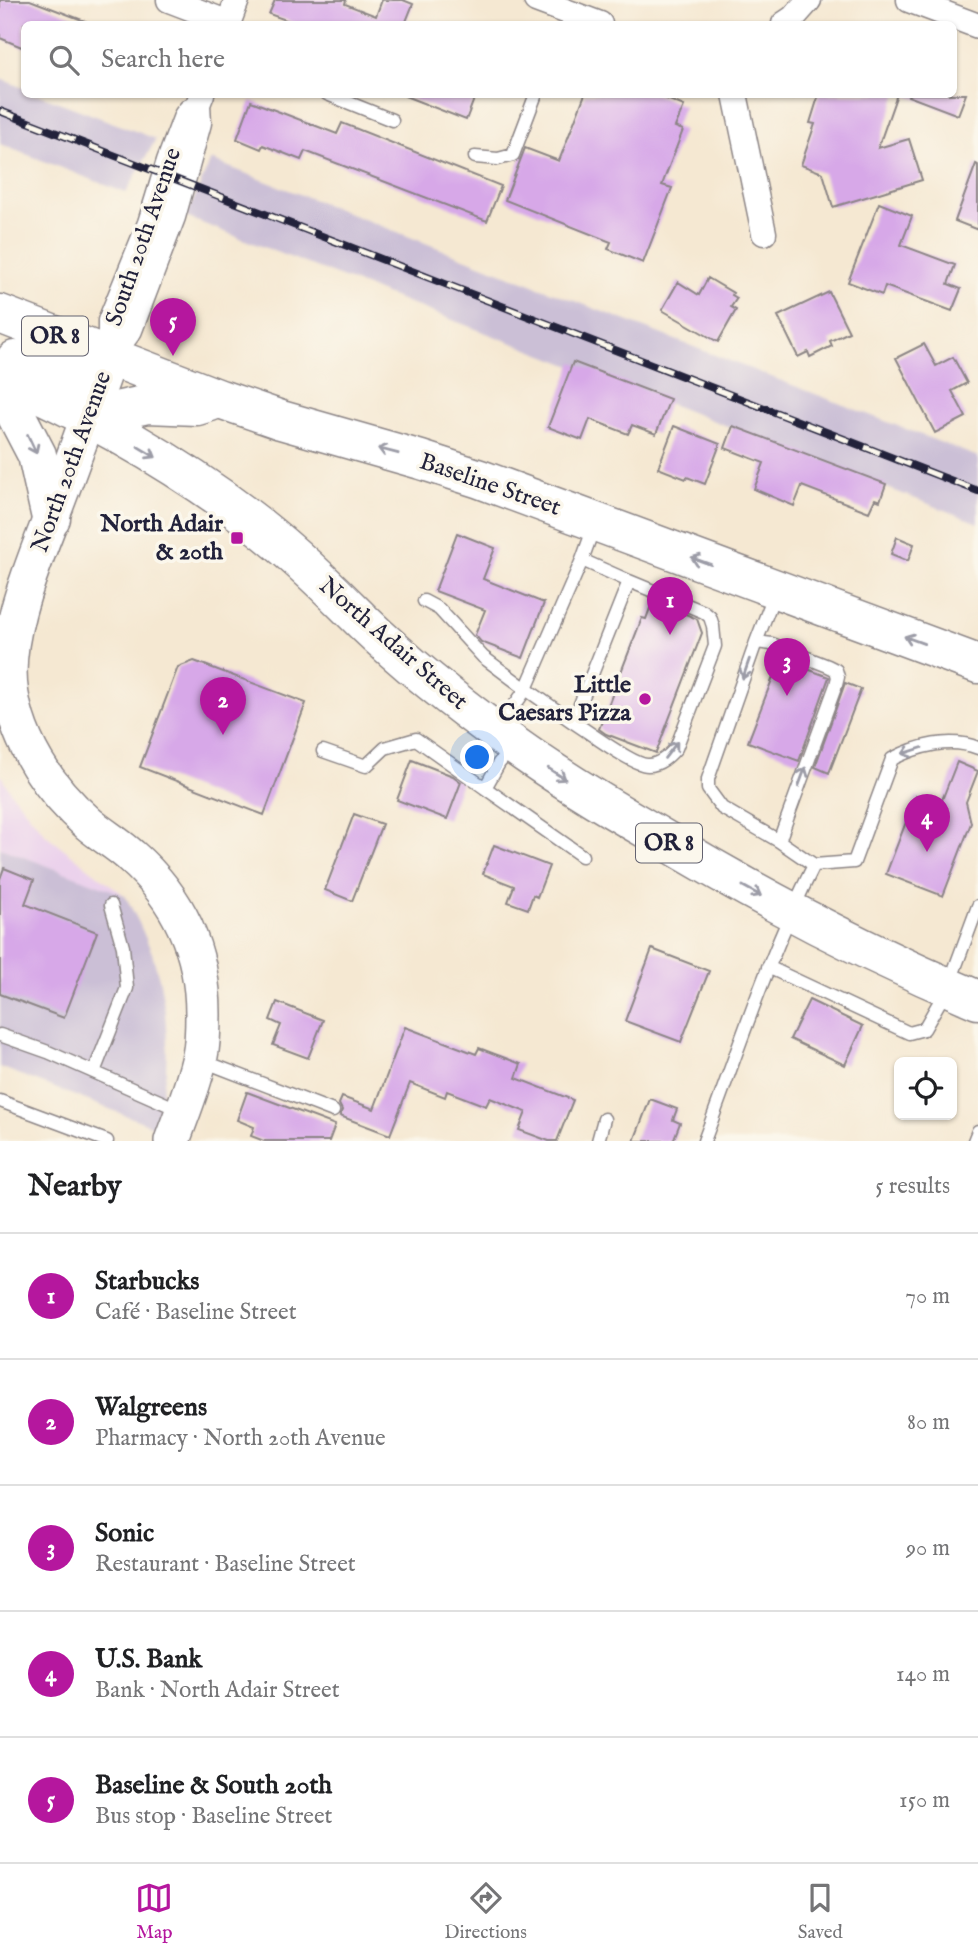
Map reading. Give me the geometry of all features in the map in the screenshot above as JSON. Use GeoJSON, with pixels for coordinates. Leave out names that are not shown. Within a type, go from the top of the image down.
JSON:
{"type":"FeatureCollection","features":[{"type":"Feature","properties":{"kind":"highway","name":"Baseline Street"},"geometry":{"type":"LineString","coordinates":[[0,314],[220,399],[480,480],[978,664]]}},
{"type":"Feature","properties":{"kind":"highway"},"geometry":{"type":"LineString","coordinates":[[0,355],[46,371],[74,377],[110,358]]}},
{"type":"Feature","properties":{"kind":"highway","name":"North Adair Street"},"geometry":{"type":"LineString","coordinates":[[0,375],[88,417],[186,475],[248,518],[437,687],[505,739],[615,811],[791,912],[963,994]]}},
{"type":"Feature","properties":{"kind":"highway"},"geometry":{"type":"LineString","coordinates":[[0,384],[37,455],[51,518]]}},
{"type":"Feature","properties":{"kind":"highway"},"geometry":{"type":"LineString","coordinates":[[88,417],[148,404],[197,406],[220,399]]}},
{"type":"Feature","properties":{"kind":"main road","name":"North 20th Avenue"},"geometry":{"type":"LineString","coordinates":[[110,358],[25,588],[9,662],[10,694],[31,754],[50,784],[88,823],[133,857],[155,879],[180,916],[200,970],[203,989],[201,1050],[177,1126]]}},
{"type":"Feature","properties":{"kind":"street"},"geometry":{"type":"LineString","coordinates":[[169,0],[231,16]]}},
{"type":"Feature","properties":{"kind":"street"},"geometry":{"type":"LineString","coordinates":[[536,0],[564,18],[582,21]]}},
{"type":"Feature","properties":{"kind":"street"},"geometry":{"type":"LineString","coordinates":[[788,21],[809,0]]}},
{"type":"Feature","properties":{"kind":"street"},"geometry":{"type":"LineString","coordinates":[[909,0],[978,26]]}},
{"type":"Feature","properties":{"kind":"street"},"geometry":{"type":"LineString","coordinates":[[735,98],[764,233]]}},
{"type":"Feature","properties":{"kind":"street","name":"South 20th Avenue"},"geometry":{"type":"LineString","coordinates":[[110,358],[110,321],[150,223],[186,116],[200,99]]}},
{"type":"Feature","properties":{"kind":"lane"},"geometry":{"type":"LineString","coordinates":[[337,98],[392,120]]}},
{"type":"Feature","properties":{"kind":"lane"},"geometry":{"type":"LineString","coordinates":[[475,157],[498,159],[513,155],[534,98]]}},
{"type":"Feature","properties":{"kind":"lane"},"geometry":{"type":"LineString","coordinates":[[485,788],[499,763],[505,739],[582,560],[595,522]]}},
{"type":"Feature","properties":{"kind":"lane"},"geometry":{"type":"LineString","coordinates":[[424,601],[439,609],[483,657],[526,689],[634,762],[648,766],[668,757],[676,748],[715,646],[713,626],[710,617],[704,612],[582,560]]}},
{"type":"Feature","properties":{"kind":"lane"},"geometry":{"type":"LineString","coordinates":[[573,722],[629,581]]}},
{"type":"Feature","properties":{"kind":"lane"},"geometry":{"type":"LineString","coordinates":[[776,589],[708,779],[708,789],[722,808],[814,865],[854,862],[892,760],[907,751],[937,744],[966,743],[978,748]]}},
{"type":"Feature","properties":{"kind":"lane"},"geometry":{"type":"LineString","coordinates":[[756,642],[772,644],[828,666],[836,670],[838,677],[779,841]]}},
{"type":"Feature","properties":{"kind":"lane"},"geometry":{"type":"LineString","coordinates":[[323,751],[366,766],[385,748],[415,739],[582,856]]}},
{"type":"Feature","properties":{"kind":"lane"},"geometry":{"type":"LineString","coordinates":[[704,1141],[768,967],[814,865]]}},
{"type":"Feature","properties":{"kind":"lane"},"geometry":{"type":"LineString","coordinates":[[94,1072],[127,988],[123,947],[111,905]]}},
{"type":"Feature","properties":{"kind":"lane"},"geometry":{"type":"LineString","coordinates":[[768,967],[909,1033],[924,1029],[963,994],[978,906]]}},
{"type":"Feature","properties":{"kind":"lane"},"geometry":{"type":"LineString","coordinates":[[0,1035],[94,1072],[177,1126]]}},
{"type":"Feature","properties":{"kind":"lane"},"geometry":{"type":"LineString","coordinates":[[201,1050],[333,1111]]}},
{"type":"Feature","properties":{"kind":"lane"},"geometry":{"type":"LineString","coordinates":[[0,1101],[107,1141]]}},
{"type":"Feature","properties":{"kind":"lane"},"geometry":{"type":"LineString","coordinates":[[598,1141],[604,1119]]}},
{"type":"Feature","properties":{"kind":"lane"},"geometry":{"type":"LineString","coordinates":[[974,1141],[978,1131]]}},
{"type":"Feature","properties":{"kind":"shaded area"},"geometry":{"type":"Polygon","coordinates":[[[0,79],[21,87],[21,98],[48,98],[156,139],[126,193],[0,144],[0,79]]]}},
{"type":"Feature","properties":{"kind":"shaded area"},"geometry":{"type":"Polygon","coordinates":[[[211,160],[978,457],[978,523],[186,217],[211,160]]]}},
{"type":"Feature","properties":{"kind":"shaded area"},"geometry":{"type":"Polygon","coordinates":[[[0,774],[12,794],[46,835],[124,895],[0,848],[0,774]]]}},
{"type":"Feature","properties":{"kind":"shaded area"},"geometry":{"type":"Polygon","coordinates":[[[0,848],[125,895],[152,953],[165,1012],[166,1071],[156,1127],[0,1067],[0,848]]]}},
{"type":"Feature","properties":{"kind":"building"},"geometry":{"type":"Polygon","coordinates":[[[0,0],[30,0],[85,21],[21,21],[21,47],[0,38],[0,0]]]}},
{"type":"Feature","properties":{"kind":"building"},"geometry":{"type":"Polygon","coordinates":[[[275,0],[346,0],[345,4],[376,16],[382,0],[403,0],[413,4],[406,21],[289,21],[269,14],[275,0]]]}},
{"type":"Feature","properties":{"kind":"building"},"geometry":{"type":"Polygon","coordinates":[[[957,94],[966,94],[958,115],[913,98],[957,98],[957,94]]]}},
{"type":"Feature","properties":{"kind":"building"},"geometry":{"type":"Polygon","coordinates":[[[410,98],[474,98],[466,120],[410,98]]]}},
{"type":"Feature","properties":{"kind":"building"},"geometry":{"type":"Polygon","coordinates":[[[583,98],[665,98],[684,106],[675,127],[683,130],[662,185],[672,188],[643,263],[608,249],[611,242],[505,200],[525,148],[559,161],[583,98]]]}},
{"type":"Feature","properties":{"kind":"building"},"geometry":{"type":"Polygon","coordinates":[[[818,98],[896,98],[878,148],[909,139],[922,180],[833,207],[823,173],[801,165],[815,124],[810,123],[818,98]]]}},
{"type":"Feature","properties":{"kind":"building"},"geometry":{"type":"Polygon","coordinates":[[[251,101],[337,134],[342,123],[501,186],[487,221],[305,151],[301,160],[263,145],[261,149],[237,139],[251,101]]]}},
{"type":"Feature","properties":{"kind":"building"},"geometry":{"type":"Polygon","coordinates":[[[976,164],[978,165],[978,230],[955,221],[976,164]]]}},
{"type":"Feature","properties":{"kind":"building"},"geometry":{"type":"Polygon","coordinates":[[[879,203],[912,216],[901,245],[955,265],[948,284],[961,289],[952,311],[885,286],[882,295],[848,282],[879,203]]]}},
{"type":"Feature","properties":{"kind":"building"},"geometry":{"type":"Polygon","coordinates":[[[708,278],[737,298],[731,307],[736,310],[718,342],[662,310],[678,282],[699,295],[708,278]]]}},
{"type":"Feature","properties":{"kind":"building"},"geometry":{"type":"Polygon","coordinates":[[[829,292],[849,332],[830,341],[832,346],[810,357],[808,352],[798,357],[778,316],[829,292]]]}},
{"type":"Feature","properties":{"kind":"building"},"geometry":{"type":"Polygon","coordinates":[[[924,344],[936,366],[953,357],[967,383],[952,391],[966,417],[935,433],[896,358],[924,344]]]}},
{"type":"Feature","properties":{"kind":"building"},"geometry":{"type":"Polygon","coordinates":[[[573,362],[670,399],[656,434],[632,425],[628,434],[590,419],[582,440],[548,427],[573,362]]]}},
{"type":"Feature","properties":{"kind":"building"},"geometry":{"type":"Polygon","coordinates":[[[674,426],[720,444],[705,484],[658,468],[674,426]]]}},
{"type":"Feature","properties":{"kind":"building"},"geometry":{"type":"Polygon","coordinates":[[[733,426],[886,484],[880,501],[875,499],[869,512],[802,486],[794,506],[754,489],[764,463],[725,448],[733,426]]]}},
{"type":"Feature","properties":{"kind":"building"},"geometry":{"type":"Polygon","coordinates":[[[457,533],[495,548],[483,579],[544,603],[523,658],[481,642],[475,635],[485,610],[435,591],[457,533]]]}},
{"type":"Feature","properties":{"kind":"building"},"geometry":{"type":"Polygon","coordinates":[[[897,537],[914,544],[908,561],[891,554],[897,537]]]}},
{"type":"Feature","properties":{"kind":"building"},"geometry":{"type":"Polygon","coordinates":[[[653,600],[697,619],[702,633],[656,753],[599,729],[642,618],[646,619],[653,600]]]}},
{"type":"Feature","properties":{"kind":"building"},"geometry":{"type":"Polygon","coordinates":[[[780,659],[829,677],[799,761],[748,742],[780,659]]]}},
{"type":"Feature","properties":{"kind":"building"},"geometry":{"type":"Polygon","coordinates":[[[194,661],[306,703],[264,815],[140,767],[178,667],[194,661]]]}},
{"type":"Feature","properties":{"kind":"building"},"geometry":{"type":"Polygon","coordinates":[[[845,683],[861,689],[829,773],[815,767],[845,683]]]}},
{"type":"Feature","properties":{"kind":"building"},"geometry":{"type":"Polygon","coordinates":[[[412,760],[453,776],[461,782],[447,819],[397,800],[412,760]]]}},
{"type":"Feature","properties":{"kind":"building"},"geometry":{"type":"Polygon","coordinates":[[[957,762],[978,771],[966,802],[971,823],[943,896],[886,874],[916,796],[940,805],[957,762]]]}},
{"type":"Feature","properties":{"kind":"building"},"geometry":{"type":"Polygon","coordinates":[[[354,814],[382,824],[352,901],[325,890],[354,814]]]}},
{"type":"Feature","properties":{"kind":"building"},"geometry":{"type":"Polygon","coordinates":[[[494,845],[549,866],[537,897],[533,895],[528,909],[508,902],[514,886],[483,874],[494,845]]]}},
{"type":"Feature","properties":{"kind":"building"},"geometry":{"type":"Polygon","coordinates":[[[4,868],[34,880],[25,904],[97,932],[64,1018],[0,994],[0,879],[4,868]]]}},
{"type":"Feature","properties":{"kind":"building"},"geometry":{"type":"Polygon","coordinates":[[[652,949],[709,971],[681,1042],[625,1021],[652,949]]]}},
{"type":"Feature","properties":{"kind":"building"},"geometry":{"type":"Polygon","coordinates":[[[809,1000],[863,1026],[845,1065],[790,1039],[809,1000]]]}},
{"type":"Feature","properties":{"kind":"building"},"geometry":{"type":"Polygon","coordinates":[[[277,1002],[323,1020],[308,1058],[273,1045],[281,1025],[270,1020],[277,1002]]]}},
{"type":"Feature","properties":{"kind":"building"},"geometry":{"type":"Polygon","coordinates":[[[405,1027],[476,1054],[479,1048],[521,1064],[516,1078],[573,1100],[557,1141],[549,1141],[519,1130],[526,1112],[490,1098],[486,1106],[447,1091],[445,1097],[410,1083],[390,1135],[340,1116],[342,1110],[339,1104],[342,1097],[374,1109],[405,1027]]]}},
{"type":"Feature","properties":{"kind":"building"},"geometry":{"type":"Polygon","coordinates":[[[247,1092],[335,1125],[329,1141],[264,1141],[251,1136],[254,1127],[237,1120],[247,1092]]]}},
{"type":"Feature","properties":{"kind":"building"},"geometry":{"type":"Polygon","coordinates":[[[650,1099],[677,1109],[673,1120],[680,1123],[673,1141],[634,1141],[650,1099]]]}},
{"type":"Feature","properties":{"kind":"railway"},"geometry":{"type":"LineString","coordinates":[[0,111],[978,491]]}},
{"type":"Feature","properties":{"kind":"place","name":"Baseline & South 20th"},"geometry":{"type":"Point","coordinates":[173,356]}},
{"type":"Feature","properties":{"kind":"place","name":"North Adair & 20th"},"geometry":{"type":"Point","coordinates":[237,538]}},
{"type":"Feature","properties":{"kind":"place","name":"Starbucks"},"geometry":{"type":"Point","coordinates":[670,635]}},
{"type":"Feature","properties":{"kind":"place","name":"Sonic"},"geometry":{"type":"Point","coordinates":[787,696]}},
{"type":"Feature","properties":{"kind":"place","name":"Little Caesars Pizza"},"geometry":{"type":"Point","coordinates":[645,699]}},
{"type":"Feature","properties":{"kind":"place","name":"Walgreens"},"geometry":{"type":"Point","coordinates":[223,735]}},
{"type":"Feature","properties":{"kind":"place","name":"U.S. Bank"},"geometry":{"type":"Point","coordinates":[927,852]}}]}
